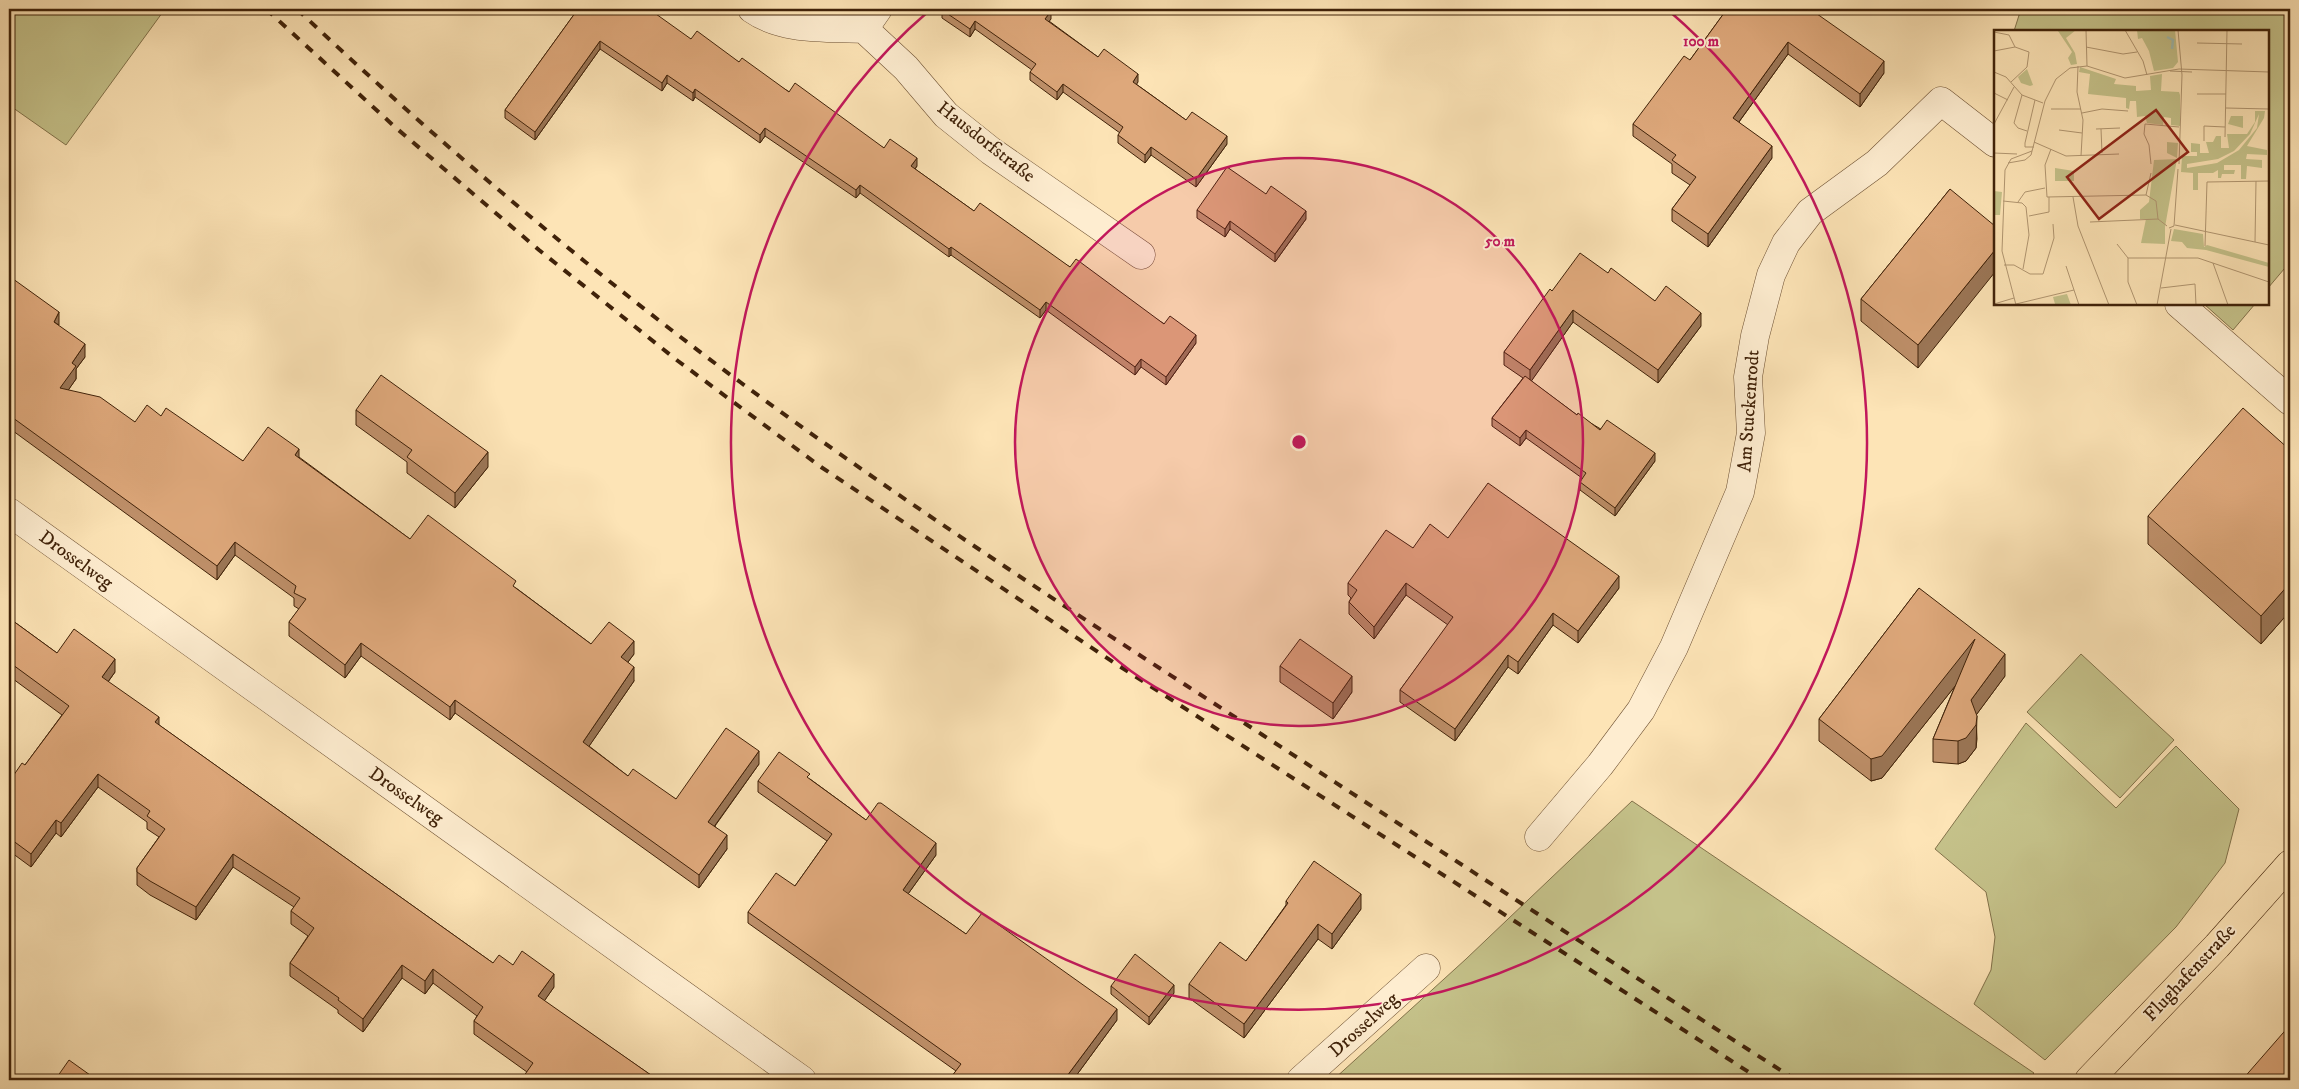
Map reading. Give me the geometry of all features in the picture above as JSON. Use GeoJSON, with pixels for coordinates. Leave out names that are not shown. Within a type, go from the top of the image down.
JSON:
{"type":"FeatureCollection","features":[{"type":"Feature","properties":{"kind":"main road","name":"Flughafenstraße"},"geometry":{"type":"LineString","coordinates":[[2089,1080],[2217,946],[2290,864]]}},
{"type":"Feature","properties":{"kind":"street","name":"Hausdorfstraße"},"geometry":{"type":"LineString","coordinates":[[752,9],[760,15],[789,25],[871,19],[906,68],[946,116],[991,151],[1141,254]]}},
{"type":"Feature","properties":{"kind":"street","name":"Am Stuckenrodt"},"geometry":{"type":"LineString","coordinates":[[1540,837],[1600,765],[1641,710],[1674,646],[1740,492],[1751,433],[1748,377],[1755,336],[1771,275],[1786,243],[1810,212],[1876,163],[1941,102],[1994,143]]}},
{"type":"Feature","properties":{"kind":"street"},"geometry":{"type":"LineString","coordinates":[[2180,305],[2290,401]]}},
{"type":"Feature","properties":{"kind":"street","name":"Drosselweg"},"geometry":{"type":"LineString","coordinates":[[9,512],[802,1080]]}},
{"type":"Feature","properties":{"kind":"street","name":"Drosselweg"},"geometry":{"type":"LineString","coordinates":[[1302,1080],[1426,968]]}},
{"type":"Feature","properties":{"kind":"shaded area"},"geometry":{"type":"Polygon","coordinates":[[[9,9],[165,9],[66,145],[9,105],[9,9]]]}},
{"type":"Feature","properties":{"kind":"shaded area"},"geometry":{"type":"Polygon","coordinates":[[[2021,9],[2290,9],[2290,262],[2269,287],[2269,30],[2014,30],[2021,9]]]}},
{"type":"Feature","properties":{"kind":"shaded area"},"geometry":{"type":"Polygon","coordinates":[[[2205,305],[2254,305],[2233,330],[2205,305]]]}},
{"type":"Feature","properties":{"kind":"shaded area"},"geometry":{"type":"Polygon","coordinates":[[[2081,654],[2174,740],[2120,798],[2027,712],[2081,654]]]}},
{"type":"Feature","properties":{"kind":"shaded area"},"geometry":{"type":"Polygon","coordinates":[[[2026,723],[2116,808],[2176,746],[2239,809],[2225,863],[2176,927],[2045,1060],[1974,1004],[1991,970],[1995,937],[1986,892],[1935,849],[2026,723]]]}},
{"type":"Feature","properties":{"kind":"shaded area"},"geometry":{"type":"Polygon","coordinates":[[[1632,801],[2034,1073],[2027,1080],[1333,1080],[1466,959],[1632,801]]]}},
{"type":"Feature","properties":{"kind":"building"},"geometry":{"type":"Polygon","coordinates":[[[578,9],[649,9],[691,39],[697,31],[739,62],[742,58],[789,92],[795,83],[884,148],[890,139],[917,158],[911,166],[974,211],[980,203],[1070,267],[1076,259],[1164,324],[1170,316],[1196,335],[1166,377],[1141,359],[1135,367],[1046,302],[1040,310],[951,247],[949,249],[860,185],[856,190],[765,128],[760,135],[695,89],[693,93],[667,75],[662,83],[600,41],[535,132],[505,110],[578,9]]]}},
{"type":"Feature","properties":{"kind":"building"},"geometry":{"type":"Polygon","coordinates":[[[942,9],[1048,9],[1051,11],[1045,19],[1098,57],[1104,49],[1138,74],[1133,82],[1186,120],[1192,112],[1227,136],[1196,179],[1151,147],[1145,155],[1118,135],[1123,127],[1063,84],[1057,92],[1030,72],[1036,64],[975,21],[970,29],[942,9]]]}},
{"type":"Feature","properties":{"kind":"building"},"geometry":{"type":"Polygon","coordinates":[[[1727,9],[1810,9],[1884,61],[1860,94],[1788,42],[1733,118],[1772,146],[1708,234],[1672,209],[1696,177],[1672,160],[1676,155],[1633,124],[1684,56],[1690,60],[1727,9]]]}},
{"type":"Feature","properties":{"kind":"building"},"geometry":{"type":"Polygon","coordinates":[[[1227,167],[1266,194],[1271,186],[1306,211],[1275,254],[1230,221],[1225,229],[1197,210],[1227,167]]]}},
{"type":"Feature","properties":{"kind":"building"},"geometry":{"type":"Polygon","coordinates":[[[1950,189],[1994,225],[1994,251],[1918,345],[1861,299],[1950,189]]]}},
{"type":"Feature","properties":{"kind":"building"},"geometry":{"type":"Polygon","coordinates":[[[1580,253],[1608,273],[1611,268],[1655,301],[1666,286],[1701,313],[1658,370],[1573,310],[1530,370],[1504,352],[1550,289],[1552,291],[1580,253]]]}},
{"type":"Feature","properties":{"kind":"building"},"geometry":{"type":"Polygon","coordinates":[[[9,276],[59,312],[54,322],[85,344],[72,363],[76,366],[60,388],[100,397],[135,422],[147,405],[161,416],[166,408],[243,461],[268,427],[299,449],[295,455],[410,539],[428,515],[516,581],[513,586],[591,644],[609,622],[634,641],[621,657],[634,667],[583,742],[628,776],[633,769],[676,799],[726,728],[759,751],[708,822],[727,835],[699,875],[455,700],[450,707],[361,643],[345,665],[289,622],[306,599],[294,593],[296,586],[235,542],[217,566],[9,415],[9,276]]]}},
{"type":"Feature","properties":{"kind":"building"},"geometry":{"type":"Polygon","coordinates":[[[381,375],[488,452],[455,493],[407,457],[412,450],[356,410],[381,375]]]}},
{"type":"Feature","properties":{"kind":"building"},"geometry":{"type":"Polygon","coordinates":[[[1525,376],[1600,430],[1607,420],[1655,453],[1615,508],[1580,482],[1586,473],[1526,430],[1520,438],[1492,418],[1525,376]]]}},
{"type":"Feature","properties":{"kind":"building"},"geometry":{"type":"Polygon","coordinates":[[[2243,408],[2290,450],[2290,583],[2261,616],[2148,516],[2243,408]]]}},
{"type":"Feature","properties":{"kind":"building"},"geometry":{"type":"Polygon","coordinates":[[[1488,483],[1619,576],[1578,631],[1553,613],[1518,662],[1508,655],[1455,729],[1400,690],[1453,617],[1406,583],[1374,627],[1349,602],[1357,590],[1348,583],[1386,530],[1413,548],[1430,524],[1448,538],[1488,483]]]}},
{"type":"Feature","properties":{"kind":"building"},"geometry":{"type":"Polygon","coordinates":[[[1919,588],[2005,654],[1971,700],[1977,716],[1976,725],[1966,738],[1958,741],[1933,739],[1975,639],[1882,756],[1871,759],[1819,719],[1919,588]]]}},
{"type":"Feature","properties":{"kind":"building"},"geometry":{"type":"Polygon","coordinates":[[[9,618],[57,653],[74,629],[115,659],[102,677],[159,717],[155,722],[493,963],[499,955],[513,965],[522,951],[554,974],[538,996],[658,1080],[521,1080],[533,1063],[474,1021],[483,1007],[433,969],[425,981],[402,965],[363,1019],[338,1000],[339,998],[290,963],[314,928],[291,911],[300,898],[233,854],[196,907],[150,881],[137,872],[137,868],[165,829],[147,816],[150,811],[98,774],[61,823],[56,820],[31,854],[12,840],[9,844],[9,782],[22,763],[25,765],[69,706],[9,662],[9,618]]]}},
{"type":"Feature","properties":{"kind":"building"},"geometry":{"type":"Polygon","coordinates":[[[1300,639],[1352,676],[1333,703],[1280,666],[1300,639]]]}},
{"type":"Feature","properties":{"kind":"building"},"geometry":{"type":"Polygon","coordinates":[[[779,752],[810,774],[807,777],[866,820],[878,803],[881,803],[936,843],[903,890],[966,934],[982,913],[1117,1009],[1064,1080],[959,1080],[952,1076],[961,1064],[748,912],[776,873],[795,886],[832,834],[758,781],[779,752]]]}},
{"type":"Feature","properties":{"kind":"building"},"geometry":{"type":"Polygon","coordinates":[[[1314,861],[1361,894],[1332,934],[1318,924],[1244,1024],[1189,984],[1220,942],[1246,961],[1288,903],[1286,901],[1314,861]]]}},
{"type":"Feature","properties":{"kind":"building"},"geometry":{"type":"Polygon","coordinates":[[[1135,954],[1174,985],[1149,1017],[1111,986],[1135,954]]]}},
{"type":"Feature","properties":{"kind":"building"},"geometry":{"type":"Polygon","coordinates":[[[2290,1025],[2290,1080],[2242,1080],[2290,1025]]]}},
{"type":"Feature","properties":{"kind":"building"},"geometry":{"type":"Polygon","coordinates":[[[69,1060],[97,1080],[55,1080],[69,1060]]]}},
{"type":"Feature","properties":{"kind":"railway"},"geometry":{"type":"LineString","coordinates":[[266,9],[395,127],[539,250],[678,361],[821,467],[1113,662],[1761,1080]]}},
{"type":"Feature","properties":{"kind":"railway"},"geometry":{"type":"LineString","coordinates":[[297,9],[408,111],[522,210],[639,305],[759,396],[886,486],[1079,616],[1796,1080]]}}]}
